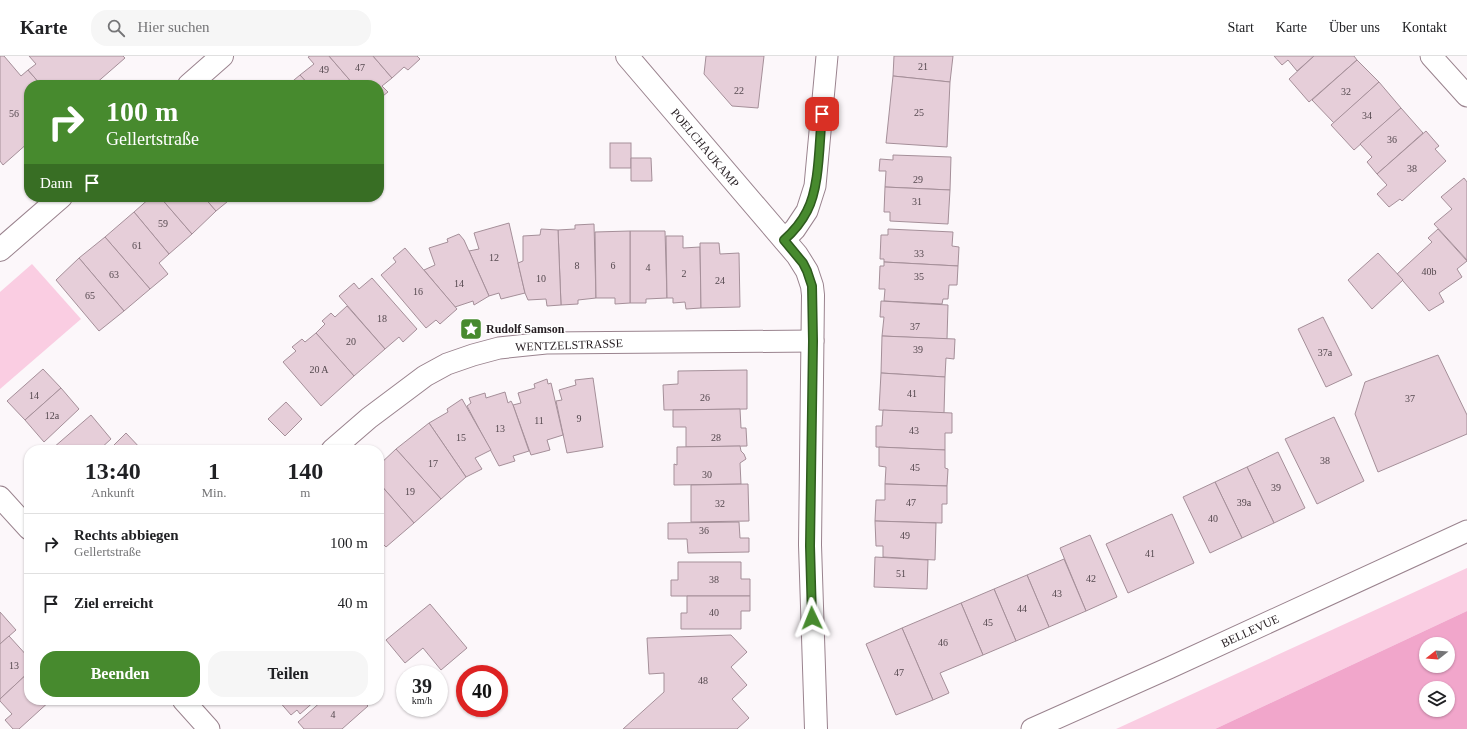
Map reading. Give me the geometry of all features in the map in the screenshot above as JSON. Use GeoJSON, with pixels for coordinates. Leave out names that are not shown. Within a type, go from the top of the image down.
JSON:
{"type":"FeatureCollection","features":[{"type":"Feature","properties":{"kind":"street"},"geometry":{"type":"LineString","coordinates":[[195,80],[222,56]]}},
{"type":"Feature","properties":{"kind":"street","name":"POELCHAUKAMP"},"geometry":{"type":"LineString","coordinates":[[627,56],[803,263],[810,278],[813,295],[810,546],[816,729]]}},
{"type":"Feature","properties":{"kind":"street"},"geometry":{"type":"LineString","coordinates":[[784,240],[795,229],[807,211],[815,186],[827,56]]}},
{"type":"Feature","properties":{"kind":"street"},"geometry":{"type":"LineString","coordinates":[[1431,56],[1467,96]]}},
{"type":"Feature","properties":{"kind":"street"},"geometry":{"type":"LineString","coordinates":[[0,250],[55,202]]}},
{"type":"Feature","properties":{"kind":"street","name":"WENTZELSTRASSE"},"geometry":{"type":"LineString","coordinates":[[338,445],[369,418],[425,376],[447,364],[499,348],[546,343],[813,341]]}},
{"type":"Feature","properties":{"kind":"street"},"geometry":{"type":"LineString","coordinates":[[0,497],[24,523]]}},
{"type":"Feature","properties":{"kind":"street","name":"BELLEVUE"},"geometry":{"type":"LineString","coordinates":[[1032,729],[1169,668],[1467,531]]}},
{"type":"Feature","properties":{"kind":"street"},"geometry":{"type":"LineString","coordinates":[[187,705],[209,729]]}},
{"type":"Feature","properties":{"kind":"shaded area"},"geometry":{"type":"Polygon","coordinates":[[[32,264],[81,319],[0,389],[0,292],[32,264]]]}},
{"type":"Feature","properties":{"kind":"shaded area"},"geometry":{"type":"Polygon","coordinates":[[[1467,568],[1467,611],[1215,729],[1116,729],[1467,568]]]}},
{"type":"Feature","properties":{"kind":"shaded area"},"geometry":{"type":"Polygon","coordinates":[[[1467,611],[1467,729],[1215,729],[1467,611]]]}},
{"type":"Feature","properties":{"kind":"building"},"geometry":{"type":"Polygon","coordinates":[[[0,56],[4,56],[21,76],[28,70],[37,80],[24,80],[24,146],[3,165],[0,161],[0,56]]]}},
{"type":"Feature","properties":{"kind":"building"},"geometry":{"type":"Polygon","coordinates":[[[29,56],[123,56],[125,58],[100,80],[37,80],[28,70],[36,64],[29,56]]]}},
{"type":"Feature","properties":{"kind":"building"},"geometry":{"type":"Polygon","coordinates":[[[329,56],[350,80],[304,80],[300,75],[314,64],[308,57],[329,56]]]}},
{"type":"Feature","properties":{"kind":"building"},"geometry":{"type":"Polygon","coordinates":[[[329,56],[373,56],[392,78],[384,84],[384,80],[350,80],[329,56]]]}},
{"type":"Feature","properties":{"kind":"building"},"geometry":{"type":"Polygon","coordinates":[[[373,56],[417,56],[420,59],[408,70],[404,67],[392,78],[373,56]]]}},
{"type":"Feature","properties":{"kind":"building"},"geometry":{"type":"Polygon","coordinates":[[[706,56],[764,56],[758,108],[732,106],[704,74],[706,56]]]}},
{"type":"Feature","properties":{"kind":"building"},"geometry":{"type":"Polygon","coordinates":[[[894,56],[953,56],[950,82],[893,76],[894,56]]]}},
{"type":"Feature","properties":{"kind":"building"},"geometry":{"type":"Polygon","coordinates":[[[1274,56],[1314,56],[1297,71],[1288,60],[1282,65],[1274,56]]]}},
{"type":"Feature","properties":{"kind":"building"},"geometry":{"type":"Polygon","coordinates":[[[1314,56],[1354,56],[1357,60],[1309,102],[1289,79],[1314,56]]]}},
{"type":"Feature","properties":{"kind":"building"},"geometry":{"type":"Polygon","coordinates":[[[1357,60],[1379,82],[1334,123],[1312,100],[1357,60]]]}},
{"type":"Feature","properties":{"kind":"building"},"geometry":{"type":"Polygon","coordinates":[[[300,75],[304,80],[294,80],[300,75]]]}},
{"type":"Feature","properties":{"kind":"building"},"geometry":{"type":"Polygon","coordinates":[[[893,76],[950,82],[947,147],[886,143],[893,76]]]}},
{"type":"Feature","properties":{"kind":"building"},"geometry":{"type":"Polygon","coordinates":[[[1379,82],[1401,108],[1354,150],[1331,125],[1379,82]]]}},
{"type":"Feature","properties":{"kind":"building"},"geometry":{"type":"Polygon","coordinates":[[[384,88],[388,92],[384,95],[384,88]]]}},
{"type":"Feature","properties":{"kind":"building"},"geometry":{"type":"Polygon","coordinates":[[[1401,108],[1423,133],[1377,174],[1367,162],[1372,157],[1360,144],[1401,108]]]}},
{"type":"Feature","properties":{"kind":"building"},"geometry":{"type":"Polygon","coordinates":[[[1426,131],[1439,146],[1435,149],[1446,161],[1402,201],[1400,199],[1389,207],[1377,194],[1387,185],[1377,174],[1426,131]]]}},
{"type":"Feature","properties":{"kind":"building"},"geometry":{"type":"Polygon","coordinates":[[[610,143],[631,143],[631,168],[610,168],[610,143]]]}},
{"type":"Feature","properties":{"kind":"building"},"geometry":{"type":"Polygon","coordinates":[[[893,155],[951,157],[950,190],[885,187],[886,171],[879,171],[880,159],[893,160],[893,155]]]}},
{"type":"Feature","properties":{"kind":"building"},"geometry":{"type":"Polygon","coordinates":[[[631,158],[651,158],[652,181],[631,181],[631,158]]]}},
{"type":"Feature","properties":{"kind":"building"},"geometry":{"type":"Polygon","coordinates":[[[1464,178],[1467,182],[1467,260],[1434,224],[1452,209],[1441,197],[1464,178]]]}},
{"type":"Feature","properties":{"kind":"building"},"geometry":{"type":"Polygon","coordinates":[[[885,187],[950,190],[948,224],[890,221],[890,212],[884,212],[885,187]]]}},
{"type":"Feature","properties":{"kind":"building"},"geometry":{"type":"Polygon","coordinates":[[[145,202],[164,202],[192,234],[169,254],[134,212],[145,202]]]}},
{"type":"Feature","properties":{"kind":"building"},"geometry":{"type":"Polygon","coordinates":[[[164,202],[208,202],[216,211],[192,234],[164,202]]]}},
{"type":"Feature","properties":{"kind":"building"},"geometry":{"type":"Polygon","coordinates":[[[208,202],[227,202],[216,211],[208,202]]]}},
{"type":"Feature","properties":{"kind":"building"},"geometry":{"type":"Polygon","coordinates":[[[134,212],[169,254],[159,263],[168,274],[150,289],[105,237],[134,212]]]}},
{"type":"Feature","properties":{"kind":"building"},"geometry":{"type":"Polygon","coordinates":[[[509,223],[525,293],[501,299],[499,293],[489,296],[469,251],[479,249],[474,233],[509,223]]]}},
{"type":"Feature","properties":{"kind":"building"},"geometry":{"type":"Polygon","coordinates":[[[594,224],[596,298],[578,300],[578,304],[561,305],[558,230],[575,229],[575,225],[594,224]]]}},
{"type":"Feature","properties":{"kind":"building"},"geometry":{"type":"Polygon","coordinates":[[[541,229],[558,230],[561,305],[547,306],[546,299],[528,300],[525,293],[518,263],[523,261],[523,236],[540,235],[541,229]]]}},
{"type":"Feature","properties":{"kind":"building"},"geometry":{"type":"Polygon","coordinates":[[[888,229],[953,232],[952,246],[959,247],[958,266],[884,262],[884,259],[880,259],[881,235],[888,235],[888,229]]]}},
{"type":"Feature","properties":{"kind":"building"},"geometry":{"type":"Polygon","coordinates":[[[1438,229],[1467,261],[1457,269],[1462,277],[1439,293],[1444,302],[1429,311],[1397,274],[1432,242],[1428,238],[1438,229]]]}},
{"type":"Feature","properties":{"kind":"building"},"geometry":{"type":"Polygon","coordinates":[[[630,231],[665,231],[667,298],[646,299],[646,303],[630,303],[630,231]]]}},
{"type":"Feature","properties":{"kind":"building"},"geometry":{"type":"Polygon","coordinates":[[[630,231],[630,303],[615,304],[615,298],[596,298],[595,232],[630,231]]]}},
{"type":"Feature","properties":{"kind":"building"},"geometry":{"type":"Polygon","coordinates":[[[459,234],[464,240],[489,296],[474,305],[473,301],[455,307],[424,270],[435,265],[429,248],[448,242],[447,239],[459,234]]]}},
{"type":"Feature","properties":{"kind":"building"},"geometry":{"type":"Polygon","coordinates":[[[666,236],[683,236],[683,248],[700,247],[701,308],[686,309],[685,302],[673,303],[673,298],[667,298],[666,236]]]}},
{"type":"Feature","properties":{"kind":"building"},"geometry":{"type":"Polygon","coordinates":[[[105,237],[150,289],[124,311],[79,258],[105,237]]]}},
{"type":"Feature","properties":{"kind":"building"},"geometry":{"type":"Polygon","coordinates":[[[700,243],[719,243],[720,254],[739,253],[740,307],[701,308],[700,243]]]}},
{"type":"Feature","properties":{"kind":"building"},"geometry":{"type":"Polygon","coordinates":[[[405,248],[457,309],[440,324],[436,320],[426,328],[381,275],[396,262],[393,258],[405,248]]]}},
{"type":"Feature","properties":{"kind":"building"},"geometry":{"type":"Polygon","coordinates":[[[1378,253],[1403,280],[1372,309],[1348,280],[1378,253]]]}},
{"type":"Feature","properties":{"kind":"building"},"geometry":{"type":"Polygon","coordinates":[[[79,258],[124,311],[99,331],[56,280],[79,258]]]}},
{"type":"Feature","properties":{"kind":"building"},"geometry":{"type":"Polygon","coordinates":[[[884,262],[958,266],[957,285],[949,285],[948,299],[943,299],[942,304],[884,301],[885,289],[879,289],[880,266],[884,266],[884,262]]]}},
{"type":"Feature","properties":{"kind":"building"},"geometry":{"type":"Polygon","coordinates":[[[372,278],[417,329],[403,342],[399,337],[385,349],[339,296],[354,283],[359,289],[372,278]]]}},
{"type":"Feature","properties":{"kind":"building"},"geometry":{"type":"Polygon","coordinates":[[[881,301],[948,305],[947,339],[882,336],[884,317],[880,317],[881,301]]]}},
{"type":"Feature","properties":{"kind":"building"},"geometry":{"type":"Polygon","coordinates":[[[347,306],[385,349],[354,376],[316,333],[325,324],[322,321],[331,313],[335,317],[347,306]]]}},
{"type":"Feature","properties":{"kind":"building"},"geometry":{"type":"Polygon","coordinates":[[[1323,317],[1352,375],[1326,387],[1298,329],[1323,317]]]}},
{"type":"Feature","properties":{"kind":"building"},"geometry":{"type":"Polygon","coordinates":[[[316,333],[354,376],[321,406],[283,362],[296,351],[292,347],[302,339],[305,342],[316,333]]]}},
{"type":"Feature","properties":{"kind":"building"},"geometry":{"type":"Polygon","coordinates":[[[882,336],[955,339],[954,359],[946,358],[945,377],[881,373],[882,336]]]}},
{"type":"Feature","properties":{"kind":"building"},"geometry":{"type":"Polygon","coordinates":[[[1438,355],[1467,415],[1467,434],[1378,472],[1355,414],[1365,382],[1438,355]]]}},
{"type":"Feature","properties":{"kind":"building"},"geometry":{"type":"Polygon","coordinates":[[[43,369],[61,388],[25,420],[7,401],[43,369]]]}},
{"type":"Feature","properties":{"kind":"building"},"geometry":{"type":"Polygon","coordinates":[[[747,370],[747,409],[664,410],[663,385],[678,384],[678,371],[747,370]]]}},
{"type":"Feature","properties":{"kind":"building"},"geometry":{"type":"Polygon","coordinates":[[[881,373],[945,377],[944,413],[879,410],[881,373]]]}},
{"type":"Feature","properties":{"kind":"building"},"geometry":{"type":"Polygon","coordinates":[[[593,378],[603,447],[567,453],[556,401],[562,400],[559,390],[576,385],[575,380],[593,378]]]}},
{"type":"Feature","properties":{"kind":"building"},"geometry":{"type":"Polygon","coordinates":[[[547,379],[548,384],[551,383],[563,435],[547,440],[550,450],[531,455],[513,405],[521,403],[518,393],[535,388],[534,384],[547,379]]]}},
{"type":"Feature","properties":{"kind":"building"},"geometry":{"type":"Polygon","coordinates":[[[61,388],[79,409],[44,442],[25,420],[61,388]]]}},
{"type":"Feature","properties":{"kind":"building"},"geometry":{"type":"Polygon","coordinates":[[[505,392],[508,403],[511,401],[513,405],[529,451],[513,456],[515,461],[499,466],[467,406],[471,403],[469,398],[485,393],[486,398],[505,392]]]}},
{"type":"Feature","properties":{"kind":"building"},"geometry":{"type":"Polygon","coordinates":[[[462,399],[491,450],[475,458],[482,469],[466,477],[429,423],[448,412],[447,409],[462,399]]]}},
{"type":"Feature","properties":{"kind":"building"},"geometry":{"type":"Polygon","coordinates":[[[286,402],[302,419],[285,436],[268,419],[286,402]]]}},
{"type":"Feature","properties":{"kind":"building"},"geometry":{"type":"Polygon","coordinates":[[[740,409],[741,428],[746,428],[747,446],[686,447],[686,427],[673,427],[673,410],[740,409]]]}},
{"type":"Feature","properties":{"kind":"building"},"geometry":{"type":"Polygon","coordinates":[[[883,410],[952,413],[952,433],[945,433],[945,450],[876,447],[876,426],[882,426],[883,410]]]}},
{"type":"Feature","properties":{"kind":"building"},"geometry":{"type":"Polygon","coordinates":[[[91,415],[111,439],[104,445],[56,445],[91,415]]]}},
{"type":"Feature","properties":{"kind":"building"},"geometry":{"type":"Polygon","coordinates":[[[1334,417],[1364,481],[1317,504],[1285,439],[1334,417]]]}},
{"type":"Feature","properties":{"kind":"building"},"geometry":{"type":"Polygon","coordinates":[[[429,423],[466,477],[441,499],[396,449],[429,423]]]}},
{"type":"Feature","properties":{"kind":"building"},"geometry":{"type":"Polygon","coordinates":[[[126,433],[137,445],[114,445],[126,433]]]}},
{"type":"Feature","properties":{"kind":"building"},"geometry":{"type":"Polygon","coordinates":[[[740,446],[746,459],[740,463],[741,484],[674,485],[674,464],[677,465],[677,447],[740,446]]]}},
{"type":"Feature","properties":{"kind":"building"},"geometry":{"type":"Polygon","coordinates":[[[879,447],[945,450],[945,468],[948,469],[947,486],[885,484],[886,467],[879,466],[879,447]]]}},
{"type":"Feature","properties":{"kind":"building"},"geometry":{"type":"Polygon","coordinates":[[[396,449],[441,499],[414,523],[384,489],[384,460],[396,449]]]}},
{"type":"Feature","properties":{"kind":"building"},"geometry":{"type":"Polygon","coordinates":[[[1278,452],[1305,508],[1274,523],[1247,467],[1278,452]]]}},
{"type":"Feature","properties":{"kind":"building"},"geometry":{"type":"Polygon","coordinates":[[[1247,467],[1274,523],[1242,538],[1215,482],[1247,467]]]}},
{"type":"Feature","properties":{"kind":"building"},"geometry":{"type":"Polygon","coordinates":[[[1215,482],[1242,538],[1210,553],[1183,497],[1215,482]]]}},
{"type":"Feature","properties":{"kind":"building"},"geometry":{"type":"Polygon","coordinates":[[[748,484],[749,521],[691,522],[691,485],[748,484]]]}},
{"type":"Feature","properties":{"kind":"building"},"geometry":{"type":"Polygon","coordinates":[[[885,484],[947,486],[947,504],[942,504],[942,523],[875,521],[876,500],[885,500],[885,484]]]}},
{"type":"Feature","properties":{"kind":"building"},"geometry":{"type":"Polygon","coordinates":[[[384,489],[414,523],[386,547],[384,545],[384,489]]]}},
{"type":"Feature","properties":{"kind":"building"},"geometry":{"type":"Polygon","coordinates":[[[1172,514],[1194,563],[1128,593],[1106,544],[1172,514]]]}},
{"type":"Feature","properties":{"kind":"building"},"geometry":{"type":"Polygon","coordinates":[[[875,521],[936,523],[935,560],[883,557],[883,546],[876,546],[875,521]]]}},
{"type":"Feature","properties":{"kind":"building"},"geometry":{"type":"Polygon","coordinates":[[[739,522],[740,538],[749,538],[749,552],[688,553],[687,539],[668,539],[668,523],[739,522]]]}},
{"type":"Feature","properties":{"kind":"building"},"geometry":{"type":"Polygon","coordinates":[[[1090,535],[1117,597],[1086,611],[1060,548],[1090,535]]]}},
{"type":"Feature","properties":{"kind":"building"},"geometry":{"type":"Polygon","coordinates":[[[875,557],[928,560],[927,589],[874,587],[875,557]]]}},
{"type":"Feature","properties":{"kind":"building"},"geometry":{"type":"Polygon","coordinates":[[[1064,559],[1086,611],[1049,627],[1027,575],[1064,559]]]}},
{"type":"Feature","properties":{"kind":"building"},"geometry":{"type":"Polygon","coordinates":[[[678,562],[741,562],[741,579],[750,579],[750,596],[671,596],[671,580],[678,580],[678,562]]]}},
{"type":"Feature","properties":{"kind":"building"},"geometry":{"type":"Polygon","coordinates":[[[1027,575],[1049,627],[1016,641],[994,589],[1027,575]]]}},
{"type":"Feature","properties":{"kind":"building"},"geometry":{"type":"Polygon","coordinates":[[[994,589],[1016,641],[983,655],[961,603],[994,589]]]}},
{"type":"Feature","properties":{"kind":"building"},"geometry":{"type":"Polygon","coordinates":[[[687,596],[750,596],[750,611],[741,611],[741,629],[681,629],[681,613],[687,613],[687,596]]]}},
{"type":"Feature","properties":{"kind":"building"},"geometry":{"type":"Polygon","coordinates":[[[961,603],[983,655],[940,673],[949,693],[933,700],[902,628],[961,603]]]}},
{"type":"Feature","properties":{"kind":"building"},"geometry":{"type":"Polygon","coordinates":[[[430,604],[467,648],[447,665],[437,665],[423,648],[405,663],[386,640],[430,604]]]}},
{"type":"Feature","properties":{"kind":"building"},"geometry":{"type":"Polygon","coordinates":[[[0,612],[16,630],[0,644],[0,612]]]}},
{"type":"Feature","properties":{"kind":"building"},"geometry":{"type":"Polygon","coordinates":[[[902,628],[933,700],[896,715],[866,644],[902,628]]]}},
{"type":"Feature","properties":{"kind":"building"},"geometry":{"type":"Polygon","coordinates":[[[731,635],[747,652],[731,667],[747,685],[732,699],[749,718],[737,729],[623,729],[664,692],[664,673],[649,674],[647,638],[731,635]]]}},
{"type":"Feature","properties":{"kind":"building"},"geometry":{"type":"Polygon","coordinates":[[[9,636],[24,652],[24,677],[0,699],[0,644],[9,636]]]}},
{"type":"Feature","properties":{"kind":"building"},"geometry":{"type":"Polygon","coordinates":[[[24,677],[24,705],[45,705],[19,729],[13,729],[5,720],[12,714],[0,701],[0,699],[24,677]]]}},
{"type":"Feature","properties":{"kind":"building"},"geometry":{"type":"Polygon","coordinates":[[[282,705],[310,705],[300,714],[297,710],[291,715],[282,705]]]}},
{"type":"Feature","properties":{"kind":"building"},"geometry":{"type":"Polygon","coordinates":[[[317,705],[368,706],[342,729],[304,729],[298,722],[317,705]]]}},
{"type":"Feature","properties":{"kind":"place","name":"Rudolf Samson"},"geometry":{"type":"Point","coordinates":[471,329]}},
{"type":"Feature","properties":{"kind":"route"},"geometry":{"type":"LineString","coordinates":[[812,618],[810,546],[813,295],[810,278],[803,263],[784,240],[802,220],[811,201],[815,186],[822,114]]}}]}
